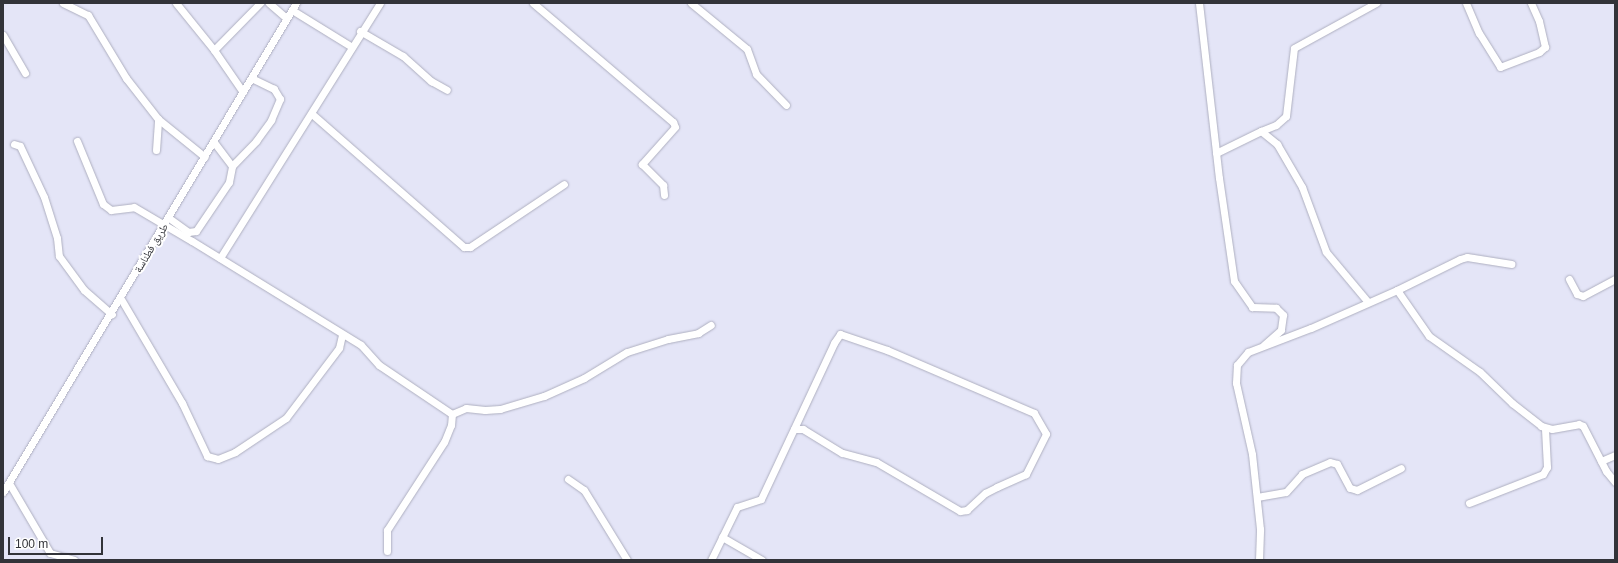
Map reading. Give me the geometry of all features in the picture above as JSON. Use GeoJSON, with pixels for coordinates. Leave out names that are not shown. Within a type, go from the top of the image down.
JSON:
{"type":"FeatureCollection","features":[{"type":"Feature","properties":{"kind":"street"},"geometry":{"type":"LineString","coordinates":[[63,3],[91,19],[94,29],[126,78],[158,120],[205,157]]}},
{"type":"Feature","properties":{"kind":"street"},"geometry":{"type":"LineString","coordinates":[[176,3],[214,50],[243,92]]}},
{"type":"Feature","properties":{"kind":"street"},"geometry":{"type":"LineString","coordinates":[[214,50],[260,3]]}},
{"type":"Feature","properties":{"kind":"street"},"geometry":{"type":"LineString","coordinates":[[269,3],[286,18]]}},
{"type":"Feature","properties":{"kind":"street","name":"طريق فطناسة"},"geometry":{"type":"LineString","coordinates":[[3,492],[121,299],[296,3]]}},
{"type":"Feature","properties":{"kind":"street"},"geometry":{"type":"LineString","coordinates":[[220,258],[312,114],[360,31],[380,3]]}},
{"type":"Feature","properties":{"kind":"street"},"geometry":{"type":"LineString","coordinates":[[533,3],[673,122],[675,127],[642,164],[663,185],[664,195]]}},
{"type":"Feature","properties":{"kind":"street"},"geometry":{"type":"LineString","coordinates":[[691,3],[747,49],[756,74],[786,105]]}},
{"type":"Feature","properties":{"kind":"street"},"geometry":{"type":"LineString","coordinates":[[1199,3],[1216,153],[1234,281],[1252,307],[1276,308],[1283,315],[1281,330],[1262,347]]}},
{"type":"Feature","properties":{"kind":"street"},"geometry":{"type":"LineString","coordinates":[[1216,153],[1279,124],[1286,116],[1294,48],[1376,3]]}},
{"type":"Feature","properties":{"kind":"street"},"geometry":{"type":"LineString","coordinates":[[1466,3],[1479,33],[1500,67],[1539,52],[1545,47],[1539,21],[1532,3]]}},
{"type":"Feature","properties":{"kind":"street"},"geometry":{"type":"LineString","coordinates":[[292,10],[352,46]]}},
{"type":"Feature","properties":{"kind":"street"},"geometry":{"type":"LineString","coordinates":[[360,31],[403,56],[431,81],[447,90]]}},
{"type":"Feature","properties":{"kind":"street"},"geometry":{"type":"LineString","coordinates":[[3,35],[25,73]]}},
{"type":"Feature","properties":{"kind":"street"},"geometry":{"type":"LineString","coordinates":[[77,141],[103,204],[111,210],[134,207],[188,232],[196,231],[229,182],[232,166],[256,141],[271,120],[280,99],[274,89],[251,78]]}},
{"type":"Feature","properties":{"kind":"street"},"geometry":{"type":"LineString","coordinates":[[312,114],[464,247],[470,247],[564,184]]}},
{"type":"Feature","properties":{"kind":"street"},"geometry":{"type":"LineString","coordinates":[[156,150],[158,120]]}},
{"type":"Feature","properties":{"kind":"street"},"geometry":{"type":"LineString","coordinates":[[1261,131],[1276,144],[1292,168],[1326,252],[1368,302]]}},
{"type":"Feature","properties":{"kind":"street"},"geometry":{"type":"LineString","coordinates":[[214,142],[232,166]]}},
{"type":"Feature","properties":{"kind":"street"},"geometry":{"type":"LineString","coordinates":[[14,144],[20,146],[44,198],[57,238],[59,256],[84,290],[112,314]]}},
{"type":"Feature","properties":{"kind":"street"},"geometry":{"type":"LineString","coordinates":[[167,222],[220,258],[342,335],[361,345],[379,365],[452,414],[454,418],[444,442],[387,530],[387,551]]}},
{"type":"Feature","properties":{"kind":"street"},"geometry":{"type":"LineString","coordinates":[[1260,560],[1260,529],[1252,454],[1236,374],[1242,358],[1262,347],[1397,290],[1460,259],[1467,257],[1512,264]]}},
{"type":"Feature","properties":{"kind":"street"},"geometry":{"type":"LineString","coordinates":[[1569,279],[1577,294],[1584,296],[1615,279]]}},
{"type":"Feature","properties":{"kind":"street"},"geometry":{"type":"LineString","coordinates":[[1397,290],[1429,336],[1485,376],[1512,403],[1545,429],[1583,426],[1601,461],[1615,482]]}},
{"type":"Feature","properties":{"kind":"street"},"geometry":{"type":"LineString","coordinates":[[121,299],[182,403],[207,456],[212,458],[224,459],[286,418],[339,348],[342,335]]}},
{"type":"Feature","properties":{"kind":"street"},"geometry":{"type":"LineString","coordinates":[[452,414],[466,408],[495,410],[544,396],[584,378],[627,352],[668,339],[689,336],[711,325]]}},
{"type":"Feature","properties":{"kind":"street"},"geometry":{"type":"LineString","coordinates":[[711,560],[737,507],[761,499],[834,344],[842,334],[1034,413],[1046,434],[1026,474],[985,493],[967,510],[960,511],[876,462],[864,457],[842,454],[803,429],[794,429]]}},
{"type":"Feature","properties":{"kind":"street"},"geometry":{"type":"LineString","coordinates":[[1469,503],[1542,474],[1547,466],[1545,429]]}},
{"type":"Feature","properties":{"kind":"street"},"geometry":{"type":"LineString","coordinates":[[1601,461],[1615,455]]}},
{"type":"Feature","properties":{"kind":"street"},"geometry":{"type":"LineString","coordinates":[[1257,497],[1286,492],[1302,474],[1330,462],[1337,464],[1350,488],[1357,490],[1401,468]]}},
{"type":"Feature","properties":{"kind":"street"},"geometry":{"type":"LineString","coordinates":[[568,479],[584,490],[627,560]]}},
{"type":"Feature","properties":{"kind":"street"},"geometry":{"type":"LineString","coordinates":[[9,482],[50,553],[74,560]]}},
{"type":"Feature","properties":{"kind":"street"},"geometry":{"type":"LineString","coordinates":[[722,537],[762,560]]}}]}
